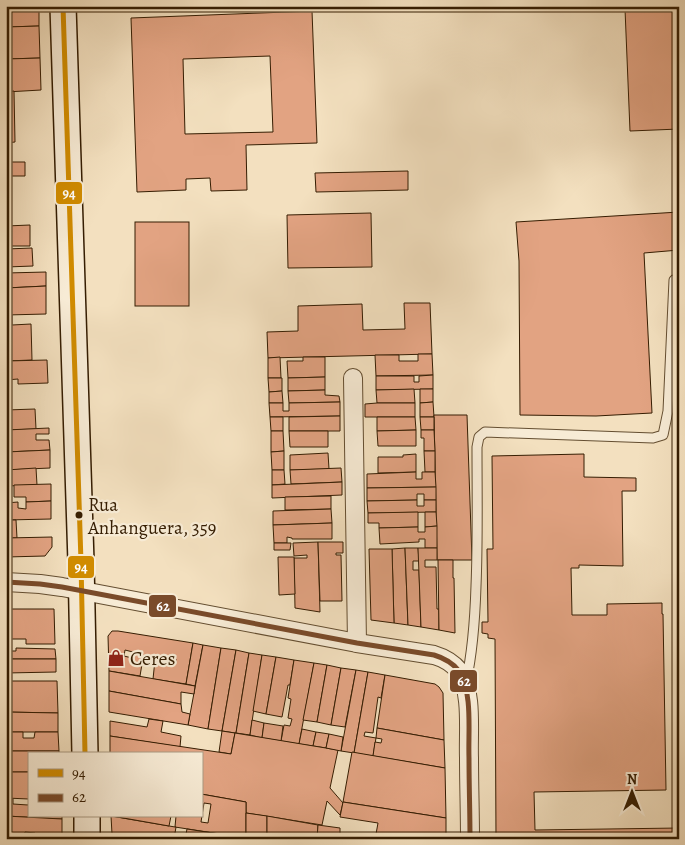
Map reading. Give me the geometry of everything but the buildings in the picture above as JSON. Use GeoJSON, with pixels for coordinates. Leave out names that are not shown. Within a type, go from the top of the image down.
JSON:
{"type":"FeatureCollection","features":[{"type":"Feature","properties":{"kind":"street"},"geometry":{"type":"LineString","coordinates":[[63,6],[85,752]]}},
{"type":"Feature","properties":{"kind":"street"},"geometry":{"type":"LineString","coordinates":[[353,378],[357,643]]}},
{"type":"Feature","properties":{"kind":"street"},"geometry":{"type":"LineString","coordinates":[[6,582],[40,584],[357,643],[434,655],[445,659],[452,663],[465,684],[468,707],[470,839]]}},
{"type":"Feature","properties":{"kind":"street"},"geometry":{"type":"LineString","coordinates":[[87,818],[88,839]]}},
{"type":"Feature","properties":{"kind":"lane"},"geometry":{"type":"LineString","coordinates":[[465,684],[471,659],[474,629],[477,558],[477,447],[479,437],[485,432],[653,438],[663,435],[668,411],[674,280]]}},
{"type":"Feature","properties":{"kind":"transit line","name":"94"},"geometry":{"type":"LineString","coordinates":[[63,6],[81,562],[85,752]]}},
{"type":"Feature","properties":{"kind":"transit line","name":"62"},"geometry":{"type":"LineString","coordinates":[[6,582],[62,587],[357,643],[434,655],[448,661],[459,671],[468,701],[470,839]]}},
{"type":"Feature","properties":{"kind":"place","name":"Rua Anhanguera, 359"},"geometry":{"type":"Point","coordinates":[79,515]}},
{"type":"Feature","properties":{"kind":"place","name":"Ceres"},"geometry":{"type":"Point","coordinates":[116,658]}}]}
